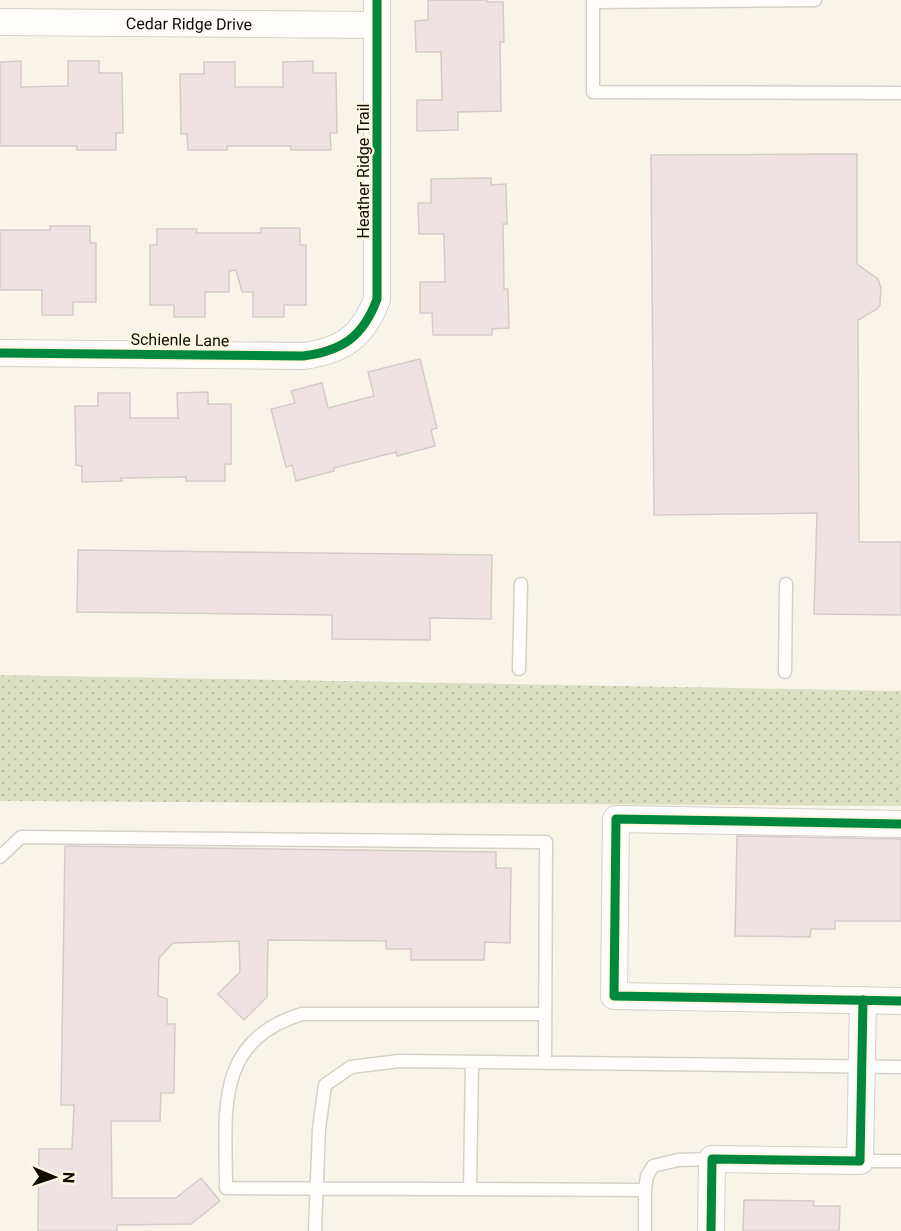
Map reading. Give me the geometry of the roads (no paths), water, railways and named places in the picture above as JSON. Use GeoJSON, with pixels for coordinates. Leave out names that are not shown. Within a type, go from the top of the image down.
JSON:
{"type":"FeatureCollection","features":[{"type":"Feature","properties":{"kind":"street","name":"Cedar Ridge Drive"},"geometry":{"type":"LineString","coordinates":[[0,22],[377,12]]}},
{"type":"Feature","properties":{"kind":"street","name":"Heather Ridge Trail"},"geometry":{"type":"LineString","coordinates":[[356,336],[371,316],[377,298],[377,12]]}},
{"type":"Feature","properties":{"kind":"street","name":"Schienle Lane"},"geometry":{"type":"LineString","coordinates":[[0,353],[303,356],[336,349],[356,336]]}},
{"type":"Feature","properties":{"kind":"street"},"geometry":{"type":"LineString","coordinates":[[901,824],[616,819],[614,996],[901,1001]]}},
{"type":"Feature","properties":{"kind":"street"},"geometry":{"type":"LineString","coordinates":[[711,1231],[712,1159],[860,1161],[863,1000]]}},
{"type":"Feature","properties":{"kind":"lane"},"geometry":{"type":"LineString","coordinates":[[815,0],[593,2],[592,92],[901,93]]}},
{"type":"Feature","properties":{"kind":"lane"},"geometry":{"type":"LineString","coordinates":[[519,669],[521,584]]}},
{"type":"Feature","properties":{"kind":"lane"},"geometry":{"type":"LineString","coordinates":[[785,672],[786,584]]}},
{"type":"Feature","properties":{"kind":"lane"},"geometry":{"type":"LineString","coordinates":[[0,857],[21,837],[546,842],[545,1063]]}},
{"type":"Feature","properties":{"kind":"lane"},"geometry":{"type":"LineString","coordinates":[[545,1014],[302,1014],[267,1029],[246,1048],[233,1070],[227,1095],[226,1188],[645,1190]]}},
{"type":"Feature","properties":{"kind":"lane"},"geometry":{"type":"LineString","coordinates":[[315,1231],[319,1129],[325,1085],[351,1067],[399,1061],[901,1068]]}},
{"type":"Feature","properties":{"kind":"lane"},"geometry":{"type":"LineString","coordinates":[[470,1188],[472,1062]]}},
{"type":"Feature","properties":{"kind":"lane"},"geometry":{"type":"LineString","coordinates":[[645,1231],[645,1190],[647,1176],[653,1166],[678,1160],[712,1159]]}},
{"type":"Feature","properties":{"kind":"lane"},"geometry":{"type":"LineString","coordinates":[[860,1161],[901,1161]]}}]}
